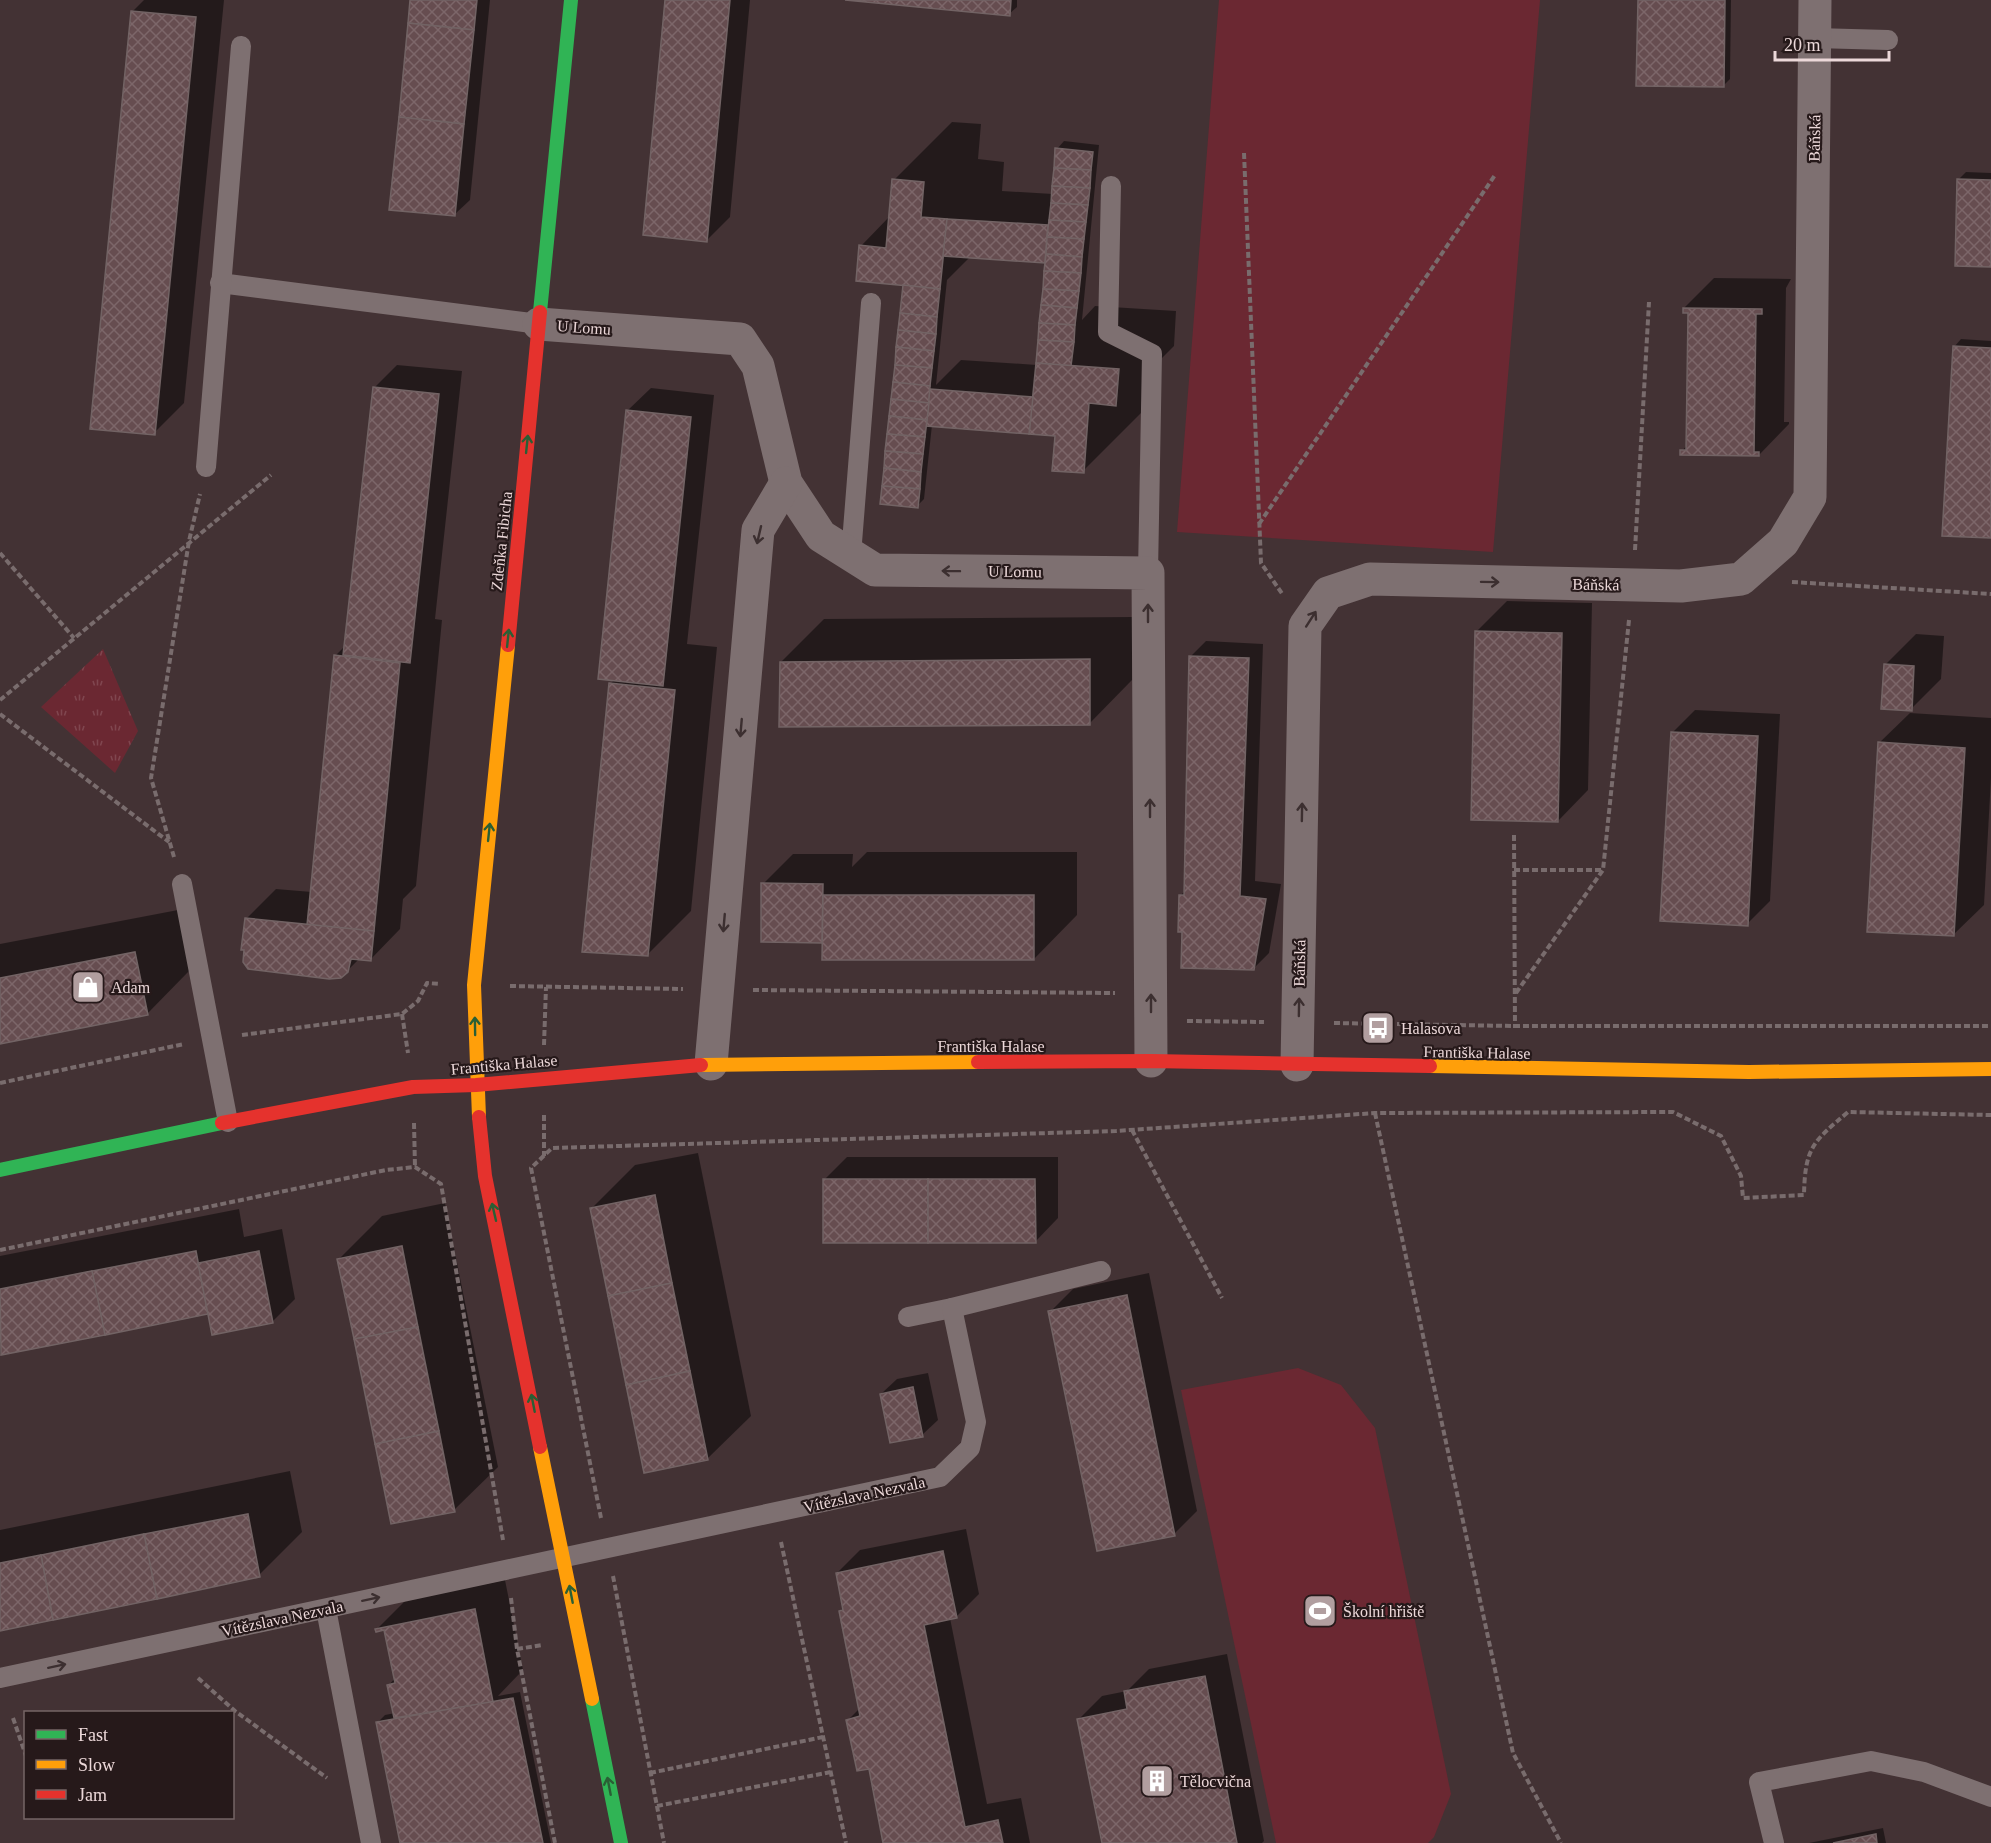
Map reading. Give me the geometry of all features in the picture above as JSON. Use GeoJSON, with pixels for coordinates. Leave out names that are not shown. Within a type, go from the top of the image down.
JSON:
{"type":"FeatureCollection","features":[{"type":"Feature","properties":{"kind":"street","name":"Zdeňka Fibicha"},"geometry":{"type":"LineString","coordinates":[[476,1085],[474,985],[572,0]]}},
{"type":"Feature","properties":{"kind":"street","name":"Báňská"},"geometry":{"type":"LineString","coordinates":[[1297,1065],[1305,626],[1328,593],[1370,579],[1681,586],[1741,579],[1783,542],[1810,496],[1815,0]]}},
{"type":"Feature","properties":{"kind":"street","name":"U Lomu"},"geometry":{"type":"LineString","coordinates":[[539,324],[740,339],[758,366],[786,483],[821,536],[875,570],[1148,573]]}},
{"type":"Feature","properties":{"kind":"street"},"geometry":{"type":"LineString","coordinates":[[711,1064],[758,530],[786,483]]}},
{"type":"Feature","properties":{"kind":"street"},"geometry":{"type":"LineString","coordinates":[[1148,573],[1151,1061]]}},
{"type":"Feature","properties":{"kind":"street","name":"Františka Halase"},"geometry":{"type":"LineString","coordinates":[[0,1170],[228,1122],[413,1087],[476,1085],[711,1064],[1151,1061],[1749,1072],[1991,1069]]}},
{"type":"Feature","properties":{"kind":"street"},"geometry":{"type":"LineString","coordinates":[[476,1085],[485,1176],[621,1843]]}},
{"type":"Feature","properties":{"kind":"lane"},"geometry":{"type":"LineString","coordinates":[[1815,38],[1888,40]]}},
{"type":"Feature","properties":{"kind":"lane"},"geometry":{"type":"LineString","coordinates":[[206,466],[241,46]]}},
{"type":"Feature","properties":{"kind":"lane"},"geometry":{"type":"LineString","coordinates":[[1111,186],[1108,332],[1152,354],[1148,573]]}},
{"type":"Feature","properties":{"kind":"lane"},"geometry":{"type":"LineString","coordinates":[[220,283],[539,324]]}},
{"type":"Feature","properties":{"kind":"lane"},"geometry":{"type":"LineString","coordinates":[[851,555],[871,303]]}},
{"type":"Feature","properties":{"kind":"lane"},"geometry":{"type":"LineString","coordinates":[[182,884],[228,1122]]}},
{"type":"Feature","properties":{"kind":"lane"},"geometry":{"type":"LineString","coordinates":[[908,1317],[1101,1271]]}},
{"type":"Feature","properties":{"kind":"lane","name":"Vítězslava Nezvala"},"geometry":{"type":"LineString","coordinates":[[0,1678],[940,1477],[970,1448],[976,1422],[952,1308]]}},
{"type":"Feature","properties":{"kind":"lane"},"geometry":{"type":"LineString","coordinates":[[326,1609],[371,1843]]}},
{"type":"Feature","properties":{"kind":"lane"},"geometry":{"type":"LineString","coordinates":[[1774,1843],[1759,1782],[1871,1761],[1924,1772],[1991,1797]]}},
{"type":"Feature","properties":{"kind":"path"},"geometry":{"type":"LineString","coordinates":[[1244,153],[1261,563],[1305,626]]}},
{"type":"Feature","properties":{"kind":"path"},"geometry":{"type":"LineString","coordinates":[[1259,524],[1495,175]]}},
{"type":"Feature","properties":{"kind":"path"},"geometry":{"type":"LineString","coordinates":[[1516,993],[1603,870],[1633,585],[1649,302]]}},
{"type":"Feature","properties":{"kind":"path"},"geometry":{"type":"LineString","coordinates":[[182,884],[151,778],[189,541],[206,466]]}},
{"type":"Feature","properties":{"kind":"path"},"geometry":{"type":"LineString","coordinates":[[0,700],[270,475]]}},
{"type":"Feature","properties":{"kind":"path"},"geometry":{"type":"LineString","coordinates":[[0,553],[74,638]]}},
{"type":"Feature","properties":{"kind":"path"},"geometry":{"type":"LineString","coordinates":[[1741,579],[1991,594]]}},
{"type":"Feature","properties":{"kind":"path"},"geometry":{"type":"LineString","coordinates":[[0,714],[170,843]]}},
{"type":"Feature","properties":{"kind":"path"},"geometry":{"type":"LineString","coordinates":[[1514,835],[1517,1113]]}},
{"type":"Feature","properties":{"kind":"path"},"geometry":{"type":"LineString","coordinates":[[1514,870],[1603,870]]}},
{"type":"Feature","properties":{"kind":"path"},"geometry":{"type":"LineString","coordinates":[[0,1083],[212,1039],[402,1014],[418,1001],[427,983],[718,990],[1151,993],[1185,1021],[1515,1026],[1991,1026]]}},
{"type":"Feature","properties":{"kind":"path"},"geometry":{"type":"LineString","coordinates":[[650,1773],[652,1787],[608,1549],[531,1168],[552,1149],[1132,1130],[1375,1113],[1673,1112],[1721,1136],[1741,1176],[1743,1198],[1804,1195],[1804,1170],[1815,1141],[1848,1112],[1991,1115]]}},
{"type":"Feature","properties":{"kind":"path"},"geometry":{"type":"LineString","coordinates":[[1375,1113],[1513,1754],[1561,1843]]}},
{"type":"Feature","properties":{"kind":"path"},"geometry":{"type":"LineString","coordinates":[[1132,1130],[1222,1298]]}},
{"type":"Feature","properties":{"kind":"path"},"geometry":{"type":"LineString","coordinates":[[0,1250],[386,1170],[415,1167],[441,1184],[508,1570],[517,1649],[555,1843]]}},
{"type":"Feature","properties":{"kind":"path"},"geometry":{"type":"LineString","coordinates":[[775,1513],[846,1843]]}},
{"type":"Feature","properties":{"kind":"path"},"geometry":{"type":"LineString","coordinates":[[198,1678],[235,1711],[362,1803]]}},
{"type":"Feature","properties":{"kind":"path"},"geometry":{"type":"LineString","coordinates":[[13,1718],[24,1750]]}},
{"type":"Feature","properties":{"kind":"path"},"geometry":{"type":"LineString","coordinates":[[650,1773],[823,1737]]}},
{"type":"Feature","properties":{"kind":"path"},"geometry":{"type":"LineString","coordinates":[[657,1806],[831,1772]]}},
{"type":"Feature","properties":{"kind":"path"},"geometry":{"type":"LineString","coordinates":[[650,1773],[664,1843]]}},
{"type":"Feature","properties":{"kind":"green space"},"geometry":{"type":"Polygon","coordinates":[[[1219,0],[1540,0],[1493,552],[1177,532],[1219,0]]]}},
{"type":"Feature","properties":{"kind":"green space"},"geometry":{"type":"Polygon","coordinates":[[[103,649],[138,731],[115,773],[41,707],[103,649]]]}},
{"type":"Feature","properties":{"kind":"green space","name":"Školní hřiště"},"geometry":{"type":"Polygon","coordinates":[[[1298,1368],[1341,1385],[1375,1428],[1451,1794],[1434,1837],[1428,1843],[1276,1843],[1181,1390],[1298,1368]]]}},
{"type":"Feature","properties":{"kind":"building"},"geometry":{"type":"Polygon","coordinates":[[[410,0],[477,0],[474,30],[408,23],[410,0]]]}},
{"type":"Feature","properties":{"kind":"building"},"geometry":{"type":"Polygon","coordinates":[[[665,0],[730,0],[707,242],[643,235],[665,0]]]}},
{"type":"Feature","properties":{"kind":"building"},"geometry":{"type":"Polygon","coordinates":[[[845,0],[1011,0],[1010,16],[845,0]]]}},
{"type":"Feature","properties":{"kind":"building"},"geometry":{"type":"Polygon","coordinates":[[[1638,0],[1725,0],[1724,87],[1636,86],[1638,0]]]}},
{"type":"Feature","properties":{"kind":"building"},"geometry":{"type":"Polygon","coordinates":[[[131,11],[196,17],[155,435],[90,429],[131,11]]]}},
{"type":"Feature","properties":{"kind":"building"},"geometry":{"type":"Polygon","coordinates":[[[408,23],[474,30],[464,124],[399,117],[408,23]]]}},
{"type":"Feature","properties":{"kind":"building"},"geometry":{"type":"Polygon","coordinates":[[[399,117],[464,124],[455,216],[389,210],[399,117]]]}},
{"type":"Feature","properties":{"kind":"building"},"geometry":{"type":"Polygon","coordinates":[[[1055,148],[1093,152],[1091,170],[1054,168],[1055,148]]]}},
{"type":"Feature","properties":{"kind":"building"},"geometry":{"type":"Polygon","coordinates":[[[1054,168],[1091,170],[1090,188],[1052,186],[1054,168]]]}},
{"type":"Feature","properties":{"kind":"building"},"geometry":{"type":"Polygon","coordinates":[[[892,179],[924,182],[921,217],[947,219],[940,289],[856,281],[859,245],[886,248],[892,179]]]}},
{"type":"Feature","properties":{"kind":"building"},"geometry":{"type":"Polygon","coordinates":[[[1957,179],[1991,180],[1991,267],[1955,266],[1957,179]]]}},
{"type":"Feature","properties":{"kind":"building"},"geometry":{"type":"Polygon","coordinates":[[[1052,186],[1090,188],[1088,205],[1051,203],[1052,186]]]}},
{"type":"Feature","properties":{"kind":"building"},"geometry":{"type":"Polygon","coordinates":[[[1051,203],[1088,205],[1086,222],[1049,220],[1051,203]]]}},
{"type":"Feature","properties":{"kind":"building"},"geometry":{"type":"Polygon","coordinates":[[[947,219],[1048,225],[1045,263],[943,256],[947,219]]]}},
{"type":"Feature","properties":{"kind":"building"},"geometry":{"type":"Polygon","coordinates":[[[1049,220],[1086,222],[1084,239],[1047,237],[1049,220]]]}},
{"type":"Feature","properties":{"kind":"building"},"geometry":{"type":"Polygon","coordinates":[[[1047,237],[1084,239],[1082,257],[1046,254],[1047,237]]]}},
{"type":"Feature","properties":{"kind":"building"},"geometry":{"type":"Polygon","coordinates":[[[1046,254],[1082,257],[1081,273],[1044,271],[1046,254]]]}},
{"type":"Feature","properties":{"kind":"building"},"geometry":{"type":"Polygon","coordinates":[[[1044,271],[1081,273],[1079,291],[1043,289],[1044,271]]]}},
{"type":"Feature","properties":{"kind":"building"},"geometry":{"type":"Polygon","coordinates":[[[903,285],[940,289],[937,317],[900,313],[903,285]]]}},
{"type":"Feature","properties":{"kind":"building"},"geometry":{"type":"Polygon","coordinates":[[[1043,289],[1079,291],[1077,308],[1041,305],[1043,289]]]}},
{"type":"Feature","properties":{"kind":"building"},"geometry":{"type":"Polygon","coordinates":[[[1041,305],[1077,308],[1075,325],[1039,323],[1041,305]]]}},
{"type":"Feature","properties":{"kind":"building"},"geometry":{"type":"Polygon","coordinates":[[[1683,308],[1762,309],[1762,314],[1756,314],[1754,452],[1759,452],[1759,456],[1680,455],[1680,450],[1686,450],[1688,313],[1683,313],[1683,308]]]}},
{"type":"Feature","properties":{"kind":"building"},"geometry":{"type":"Polygon","coordinates":[[[900,313],[937,317],[936,334],[898,330],[900,313]]]}},
{"type":"Feature","properties":{"kind":"building"},"geometry":{"type":"Polygon","coordinates":[[[1039,323],[1075,325],[1074,342],[1038,340],[1039,323]]]}},
{"type":"Feature","properties":{"kind":"building"},"geometry":{"type":"Polygon","coordinates":[[[898,330],[936,334],[934,351],[896,347],[898,330]]]}},
{"type":"Feature","properties":{"kind":"building"},"geometry":{"type":"Polygon","coordinates":[[[1038,340],[1074,342],[1071,366],[1036,363],[1038,340]]]}},
{"type":"Feature","properties":{"kind":"building"},"geometry":{"type":"Polygon","coordinates":[[[1953,346],[1991,348],[1991,538],[1942,536],[1953,346]]]}},
{"type":"Feature","properties":{"kind":"building"},"geometry":{"type":"Polygon","coordinates":[[[896,347],[934,351],[932,368],[895,365],[896,347]]]}},
{"type":"Feature","properties":{"kind":"building"},"geometry":{"type":"Polygon","coordinates":[[[1036,363],[1119,369],[1116,406],[1089,403],[1084,473],[1052,471],[1055,436],[1029,434],[1036,363]]]}},
{"type":"Feature","properties":{"kind":"building"},"geometry":{"type":"Polygon","coordinates":[[[895,365],[932,368],[930,386],[893,382],[895,365]]]}},
{"type":"Feature","properties":{"kind":"building"},"geometry":{"type":"Polygon","coordinates":[[[893,382],[930,386],[929,403],[891,399],[893,382]]]}},
{"type":"Feature","properties":{"kind":"building"},"geometry":{"type":"Polygon","coordinates":[[[373,387],[439,394],[410,663],[343,655],[373,387]]]}},
{"type":"Feature","properties":{"kind":"building"},"geometry":{"type":"Polygon","coordinates":[[[930,389],[1033,397],[1029,434],[926,426],[930,389]]]}},
{"type":"Feature","properties":{"kind":"building"},"geometry":{"type":"Polygon","coordinates":[[[891,399],[929,403],[927,420],[889,416],[891,399]]]}},
{"type":"Feature","properties":{"kind":"building"},"geometry":{"type":"Polygon","coordinates":[[[626,410],[691,417],[663,686],[598,679],[626,410]]]}},
{"type":"Feature","properties":{"kind":"building"},"geometry":{"type":"Polygon","coordinates":[[[889,416],[927,420],[925,437],[887,434],[889,416]]]}},
{"type":"Feature","properties":{"kind":"building"},"geometry":{"type":"Polygon","coordinates":[[[887,434],[925,437],[923,454],[885,451],[887,434]]]}},
{"type":"Feature","properties":{"kind":"building"},"geometry":{"type":"Polygon","coordinates":[[[885,451],[923,454],[921,472],[884,468],[885,451]]]}},
{"type":"Feature","properties":{"kind":"building"},"geometry":{"type":"Polygon","coordinates":[[[884,468],[921,472],[920,489],[882,486],[884,468]]]}},
{"type":"Feature","properties":{"kind":"building"},"geometry":{"type":"Polygon","coordinates":[[[882,486],[920,489],[918,508],[880,504],[882,486]]]}},
{"type":"Feature","properties":{"kind":"building"},"geometry":{"type":"Polygon","coordinates":[[[1475,631],[1562,633],[1558,822],[1471,820],[1475,631]]]}},
{"type":"Feature","properties":{"kind":"building"},"geometry":{"type":"Polygon","coordinates":[[[334,655],[400,663],[374,931],[307,925],[334,655]]]}},
{"type":"Feature","properties":{"kind":"building"},"geometry":{"type":"Polygon","coordinates":[[[1189,656],[1249,658],[1240,896],[1266,899],[1254,970],[1181,968],[1182,932],[1178,932],[1179,895],[1184,895],[1189,656]]]}},
{"type":"Feature","properties":{"kind":"building"},"geometry":{"type":"Polygon","coordinates":[[[1090,659],[1090,725],[779,727],[780,662],[1090,659]]]}},
{"type":"Feature","properties":{"kind":"building"},"geometry":{"type":"Polygon","coordinates":[[[1884,664],[1914,666],[1912,711],[1881,709],[1884,664]]]}},
{"type":"Feature","properties":{"kind":"building"},"geometry":{"type":"Polygon","coordinates":[[[609,683],[675,690],[648,956],[582,952],[609,683]]]}},
{"type":"Feature","properties":{"kind":"building"},"geometry":{"type":"Polygon","coordinates":[[[1671,732],[1758,736],[1748,926],[1660,921],[1671,732]]]}},
{"type":"Feature","properties":{"kind":"building"},"geometry":{"type":"Polygon","coordinates":[[[1878,742],[1965,748],[1954,936],[1867,932],[1878,742]]]}},
{"type":"Feature","properties":{"kind":"building"},"geometry":{"type":"Polygon","coordinates":[[[761,883],[823,884],[822,943],[761,942],[761,883]]]}},
{"type":"Feature","properties":{"kind":"building"},"geometry":{"type":"Polygon","coordinates":[[[823,895],[1034,895],[1034,960],[822,960],[823,895]]]}},
{"type":"Feature","properties":{"kind":"building"},"geometry":{"type":"Polygon","coordinates":[[[245,918],[374,931],[371,961],[351,959],[348,972],[341,978],[329,979],[248,969],[243,962],[244,950],[241,950],[245,918]]]}},
{"type":"Feature","properties":{"kind":"building"},"geometry":{"type":"Polygon","coordinates":[[[135,952],[148,1015],[0,1044],[0,978],[135,952]]]}},
{"type":"Feature","properties":{"kind":"building"},"geometry":{"type":"Polygon","coordinates":[[[823,1179],[928,1179],[928,1243],[823,1243],[823,1179]]]}},
{"type":"Feature","properties":{"kind":"building"},"geometry":{"type":"Polygon","coordinates":[[[928,1179],[1035,1179],[1036,1243],[928,1243],[928,1179]]]}},
{"type":"Feature","properties":{"kind":"building"},"geometry":{"type":"Polygon","coordinates":[[[655,1195],[672,1283],[608,1296],[590,1208],[655,1195]]]}},
{"type":"Feature","properties":{"kind":"building"},"geometry":{"type":"Polygon","coordinates":[[[402,1246],[418,1327],[354,1339],[337,1259],[402,1246]]]}},
{"type":"Feature","properties":{"kind":"building"},"geometry":{"type":"Polygon","coordinates":[[[196,1251],[208,1314],[105,1335],[92,1271],[196,1251]]]}},
{"type":"Feature","properties":{"kind":"building"},"geometry":{"type":"Polygon","coordinates":[[[259,1251],[273,1323],[212,1335],[198,1263],[259,1251]]]}},
{"type":"Feature","properties":{"kind":"building"},"geometry":{"type":"Polygon","coordinates":[[[92,1271],[105,1335],[1,1355],[0,1289],[92,1271]]]}},
{"type":"Feature","properties":{"kind":"building"},"geometry":{"type":"Polygon","coordinates":[[[672,1283],[690,1371],[626,1385],[608,1296],[672,1283]]]}},
{"type":"Feature","properties":{"kind":"building"},"geometry":{"type":"Polygon","coordinates":[[[1127,1295],[1175,1536],[1097,1551],[1048,1311],[1127,1295]]]}},
{"type":"Feature","properties":{"kind":"building"},"geometry":{"type":"Polygon","coordinates":[[[418,1327],[439,1431],[375,1444],[354,1339],[418,1327]]]}},
{"type":"Feature","properties":{"kind":"building"},"geometry":{"type":"Polygon","coordinates":[[[690,1371],[708,1460],[644,1473],[626,1385],[690,1371]]]}},
{"type":"Feature","properties":{"kind":"building"},"geometry":{"type":"Polygon","coordinates":[[[913,1387],[923,1437],[890,1443],[880,1394],[913,1387]]]}},
{"type":"Feature","properties":{"kind":"building"},"geometry":{"type":"Polygon","coordinates":[[[439,1431],[455,1512],[391,1524],[375,1444],[439,1431]]]}},
{"type":"Feature","properties":{"kind":"building"},"geometry":{"type":"Polygon","coordinates":[[[248,1514],[260,1577],[157,1599],[144,1534],[248,1514]]]}},
{"type":"Feature","properties":{"kind":"building"},"geometry":{"type":"Polygon","coordinates":[[[144,1534],[157,1599],[53,1620],[41,1555],[144,1534]]]}},
{"type":"Feature","properties":{"kind":"building"},"geometry":{"type":"Polygon","coordinates":[[[943,1551],[957,1618],[924,1625],[965,1827],[998,1820],[1003,1843],[883,1843],[869,1769],[857,1771],[846,1720],[860,1716],[839,1611],[843,1610],[836,1573],[943,1551]]]}},
{"type":"Feature","properties":{"kind":"building"},"geometry":{"type":"Polygon","coordinates":[[[41,1555],[53,1620],[0,1631],[0,1563],[41,1555]]]}},
{"type":"Feature","properties":{"kind":"building"},"geometry":{"type":"Polygon","coordinates":[[[475,1609],[493,1702],[394,1718],[387,1685],[395,1683],[384,1630],[376,1632],[375,1629],[475,1609]]]}},
{"type":"Feature","properties":{"kind":"building","name":"Tělocvična"},"geometry":{"type":"Polygon","coordinates":[[[1205,1676],[1237,1843],[1102,1843],[1077,1719],[1127,1709],[1124,1691],[1205,1676]]]}},
{"type":"Feature","properties":{"kind":"building"},"geometry":{"type":"Polygon","coordinates":[[[513,1698],[543,1843],[400,1843],[376,1722],[513,1698]]]}},
{"type":"Feature","properties":{"kind":"building"},"geometry":{"type":"Polygon","coordinates":[[[1876,1834],[1877,1843],[1833,1843],[1876,1834]]]}},
{"type":"Feature","properties":{"kind":"traffic: fast"},"geometry":{"type":"LineString","coordinates":[[540,312],[571,0]]}},
{"type":"Feature","properties":{"kind":"traffic: fast"},"geometry":{"type":"LineString","coordinates":[[0,1170],[222,1123]]}},
{"type":"Feature","properties":{"kind":"traffic: fast"},"geometry":{"type":"LineString","coordinates":[[592,1699],[621,1843]]}},
{"type":"Feature","properties":{"kind":"traffic: slow"},"geometry":{"type":"LineString","coordinates":[[479,1117],[474,985],[508,645]]}},
{"type":"Feature","properties":{"kind":"traffic: slow"},"geometry":{"type":"LineString","coordinates":[[701,1065],[978,1062]]}},
{"type":"Feature","properties":{"kind":"traffic: slow"},"geometry":{"type":"LineString","coordinates":[[1430,1066],[1749,1072],[1991,1069]]}},
{"type":"Feature","properties":{"kind":"traffic: slow"},"geometry":{"type":"LineString","coordinates":[[540,1447],[592,1699]]}},
{"type":"Feature","properties":{"kind":"traffic: jam"},"geometry":{"type":"LineString","coordinates":[[508,645],[540,312]]}},
{"type":"Feature","properties":{"kind":"traffic: jam"},"geometry":{"type":"LineString","coordinates":[[978,1062],[1151,1061],[1430,1066]]}},
{"type":"Feature","properties":{"kind":"traffic: jam"},"geometry":{"type":"LineString","coordinates":[[222,1123],[413,1087],[476,1085],[701,1065]]}},
{"type":"Feature","properties":{"kind":"traffic: jam"},"geometry":{"type":"LineString","coordinates":[[479,1117],[485,1176],[540,1447]]}},
{"type":"Feature","properties":{"kind":"place","name":"Adam"},"geometry":{"type":"Point","coordinates":[88,987]}},
{"type":"Feature","properties":{"kind":"place","name":"Halasova"},"geometry":{"type":"Point","coordinates":[1378,1028]}},
{"type":"Feature","properties":{"kind":"place","name":"Školní hřiště"},"geometry":{"type":"Point","coordinates":[1320,1611]}},
{"type":"Feature","properties":{"kind":"place","name":"Tělocvična"},"geometry":{"type":"Point","coordinates":[1157,1781]}}]}
